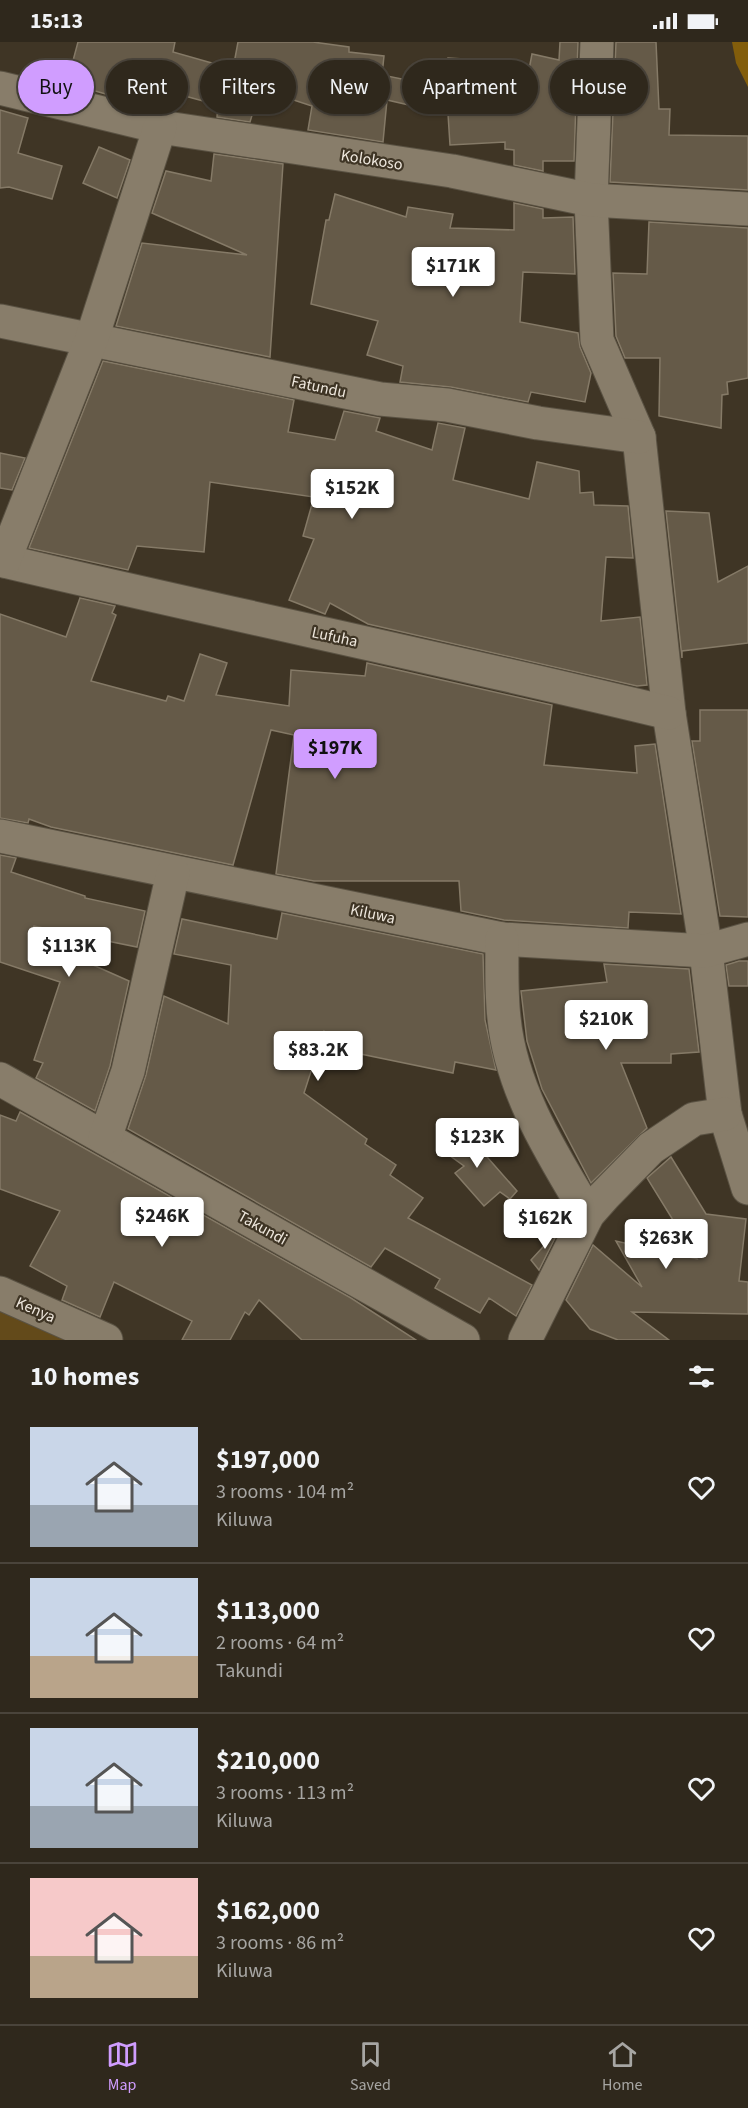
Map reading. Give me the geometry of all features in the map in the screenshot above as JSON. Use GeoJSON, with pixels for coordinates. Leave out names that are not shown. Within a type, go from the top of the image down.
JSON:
{"type":"FeatureCollection","features":[{"type":"Feature","properties":{"kind":"street"},"geometry":{"type":"LineString","coordinates":[[597,42],[591,200],[597,339],[639,437],[669,713],[706,951],[725,1114],[748,1188]]}},
{"type":"Feature","properties":{"kind":"street","name":"Kolokoso"},"geometry":{"type":"LineString","coordinates":[[0,88],[160,127],[452,171],[591,200],[748,208]]}},
{"type":"Feature","properties":{"kind":"street"},"geometry":{"type":"LineString","coordinates":[[2,561],[92,338],[160,127]]}},
{"type":"Feature","properties":{"kind":"street","name":"Fatundu"},"geometry":{"type":"LineString","coordinates":[[0,321],[92,338],[380,399],[447,405],[538,423],[639,437]]}},
{"type":"Feature","properties":{"kind":"street","name":"Lufuha"},"geometry":{"type":"LineString","coordinates":[[2,561],[244,617],[485,668],[669,713]]}},
{"type":"Feature","properties":{"kind":"street","name":"Kiluwa"},"geometry":{"type":"LineString","coordinates":[[0,836],[502,939],[706,951],[748,939]]}},
{"type":"Feature","properties":{"kind":"street"},"geometry":{"type":"LineString","coordinates":[[105,1138],[128,1071],[173,873]]}},
{"type":"Feature","properties":{"kind":"street"},"geometry":{"type":"LineString","coordinates":[[502,939],[504,1019],[518,1075],[534,1120],[588,1214]]}},
{"type":"Feature","properties":{"kind":"street","name":"Takundi"},"geometry":{"type":"LineString","coordinates":[[0,1079],[463,1340]]}},
{"type":"Feature","properties":{"kind":"street"},"geometry":{"type":"LineString","coordinates":[[525,1340],[588,1214],[651,1148],[694,1119],[725,1114]]}},
{"type":"Feature","properties":{"kind":"street","name":"Kenya"},"geometry":{"type":"LineString","coordinates":[[0,1293],[106,1340]]}},
{"type":"Feature","properties":{"kind":"shaded area"},"geometry":{"type":"Polygon","coordinates":[[[732,42],[748,42],[748,87],[736,63],[732,42]]]}},
{"type":"Feature","properties":{"kind":"shaded area"},"geometry":{"type":"Polygon","coordinates":[[[0,1296],[97,1340],[0,1340],[0,1296]]]}},
{"type":"Feature","properties":{"kind":"building"},"geometry":{"type":"Polygon","coordinates":[[[78,42],[175,42],[173,52],[201,60],[200,100],[188,97],[188,60],[106,60],[106,94],[94,91],[94,60],[73,60],[78,42]]]}},
{"type":"Feature","properties":{"kind":"building"},"geometry":{"type":"Polygon","coordinates":[[[238,42],[313,42],[349,47],[349,52],[384,56],[384,60],[308,60],[308,105],[296,101],[296,60],[235,60],[238,42]]]}},
{"type":"Feature","properties":{"kind":"building"},"geometry":{"type":"Polygon","coordinates":[[[560,42],[578,42],[577,60],[559,60],[560,42]]]}},
{"type":"Feature","properties":{"kind":"building"},"geometry":{"type":"Polygon","coordinates":[[[616,42],[656,42],[659,109],[670,109],[669,135],[748,136],[748,190],[610,182],[613,114],[648,114],[648,60],[615,60],[616,42]]]}},
{"type":"Feature","properties":{"kind":"building"},"geometry":{"type":"Polygon","coordinates":[[[532,54],[559,60],[550,60],[550,114],[576,114],[574,161],[543,161],[543,171],[514,165],[514,150],[505,149],[505,142],[450,145],[448,114],[538,114],[538,60],[531,60],[532,54]]]}},
{"type":"Feature","properties":{"kind":"building"},"geometry":{"type":"Polygon","coordinates":[[[448,58],[481,60],[448,60],[448,58]]]}},
{"type":"Feature","properties":{"kind":"building"},"geometry":{"type":"Polygon","coordinates":[[[390,77],[402,79],[402,103],[390,101],[390,77]]]}},
{"type":"Feature","properties":{"kind":"building"},"geometry":{"type":"Polygon","coordinates":[[[0,110],[28,118],[18,153],[62,166],[52,199],[9,187],[0,188],[0,110]]]}},
{"type":"Feature","properties":{"kind":"building"},"geometry":{"type":"Polygon","coordinates":[[[217,114],[252,114],[250,122],[217,117],[217,114]]]}},
{"type":"Feature","properties":{"kind":"building"},"geometry":{"type":"Polygon","coordinates":[[[311,114],[386,114],[383,142],[308,130],[311,114]]]}},
{"type":"Feature","properties":{"kind":"building"},"geometry":{"type":"Polygon","coordinates":[[[99,147],[130,160],[117,198],[83,183],[99,147]]]}},
{"type":"Feature","properties":{"kind":"building"},"geometry":{"type":"Polygon","coordinates":[[[214,154],[283,164],[270,357],[116,326],[142,243],[247,255],[152,213],[166,171],[211,181],[214,154]]]}},
{"type":"Feature","properties":{"kind":"building"},"geometry":{"type":"Polygon","coordinates":[[[335,194],[406,217],[408,207],[453,214],[450,228],[514,230],[514,203],[543,209],[543,218],[573,217],[575,274],[523,272],[520,322],[578,333],[580,347],[591,373],[585,402],[531,392],[528,402],[451,387],[400,382],[403,366],[367,355],[378,321],[311,304],[326,220],[329,220],[335,194]]]}},
{"type":"Feature","properties":{"kind":"building"},"geometry":{"type":"Polygon","coordinates":[[[649,222],[748,228],[748,378],[727,382],[728,394],[722,395],[721,428],[659,416],[660,358],[625,358],[616,336],[613,273],[647,274],[649,222]]]}},
{"type":"Feature","properties":{"kind":"building"},"geometry":{"type":"Polygon","coordinates":[[[103,361],[294,400],[288,432],[335,440],[344,411],[380,418],[376,431],[432,450],[438,423],[465,428],[453,480],[529,499],[537,462],[579,471],[580,493],[593,492],[594,505],[628,506],[633,558],[606,557],[601,621],[640,617],[647,685],[637,686],[368,624],[330,603],[325,614],[289,600],[314,539],[303,536],[314,497],[210,482],[204,552],[137,546],[128,570],[29,548],[103,361]]]}},
{"type":"Feature","properties":{"kind":"building"},"geometry":{"type":"Polygon","coordinates":[[[0,453],[25,458],[12,490],[0,488],[0,453]]]}},
{"type":"Feature","properties":{"kind":"building"},"geometry":{"type":"Polygon","coordinates":[[[666,511],[709,513],[718,582],[748,566],[748,643],[682,651],[682,658],[666,511]]]}},
{"type":"Feature","properties":{"kind":"building"},"geometry":{"type":"Polygon","coordinates":[[[80,598],[115,606],[112,613],[116,615],[91,681],[166,701],[168,696],[184,701],[200,654],[227,663],[216,695],[289,706],[291,670],[365,676],[367,663],[552,705],[544,765],[637,773],[635,746],[655,744],[681,914],[629,912],[628,928],[504,920],[461,911],[459,881],[314,881],[276,874],[294,735],[271,730],[233,865],[51,827],[29,819],[28,823],[0,818],[0,614],[66,637],[80,598]]]}},
{"type":"Feature","properties":{"kind":"building"},"geometry":{"type":"Polygon","coordinates":[[[700,710],[748,710],[748,917],[720,916],[692,741],[700,741],[700,710]]]}},
{"type":"Feature","properties":{"kind":"building"},"geometry":{"type":"Polygon","coordinates":[[[0,855],[16,858],[11,872],[85,896],[85,898],[145,911],[137,947],[34,926],[30,937],[129,981],[110,1066],[95,1111],[36,1078],[43,1063],[34,1060],[60,982],[0,962],[0,855]]]}},
{"type":"Feature","properties":{"kind":"building"},"geometry":{"type":"Polygon","coordinates":[[[282,913],[483,954],[485,1020],[496,1070],[455,1062],[453,1073],[346,1051],[324,1031],[304,1093],[367,1139],[365,1144],[396,1165],[390,1175],[423,1198],[408,1218],[532,1285],[516,1316],[489,1298],[480,1313],[435,1288],[440,1279],[385,1248],[371,1267],[128,1129],[146,1075],[164,996],[228,1024],[231,965],[174,954],[182,919],[277,939],[282,913]]]}},
{"type":"Feature","properties":{"kind":"building"},"geometry":{"type":"Polygon","coordinates":[[[748,961],[748,986],[729,986],[726,965],[748,961]]]}},
{"type":"Feature","properties":{"kind":"building"},"geometry":{"type":"Polygon","coordinates":[[[604,964],[689,969],[699,1052],[671,1054],[671,1063],[621,1063],[647,1128],[591,1183],[542,1089],[527,1041],[521,991],[607,982],[604,964]]]}},
{"type":"Feature","properties":{"kind":"building"},"geometry":{"type":"Polygon","coordinates":[[[20,1112],[351,1298],[416,1340],[302,1340],[259,1300],[249,1315],[245,1312],[230,1340],[182,1340],[192,1321],[114,1282],[100,1317],[62,1300],[67,1286],[30,1266],[60,1211],[0,1189],[0,1115],[16,1121],[20,1112]]]}},
{"type":"Feature","properties":{"kind":"building"},"geometry":{"type":"Polygon","coordinates":[[[459,1125],[517,1191],[510,1199],[500,1192],[484,1206],[455,1173],[464,1166],[442,1150],[459,1125]]]}},
{"type":"Feature","properties":{"kind":"building"},"geometry":{"type":"Polygon","coordinates":[[[671,1157],[706,1214],[746,1219],[739,1281],[748,1282],[748,1314],[632,1312],[669,1340],[618,1340],[590,1329],[566,1300],[593,1245],[642,1287],[616,1241],[697,1259],[647,1178],[671,1157]]]}},
{"type":"Feature","properties":{"kind":"building"},"geometry":{"type":"Polygon","coordinates":[[[552,1226],[560,1228],[539,1270],[531,1260],[553,1236],[552,1226]]]}}]}
